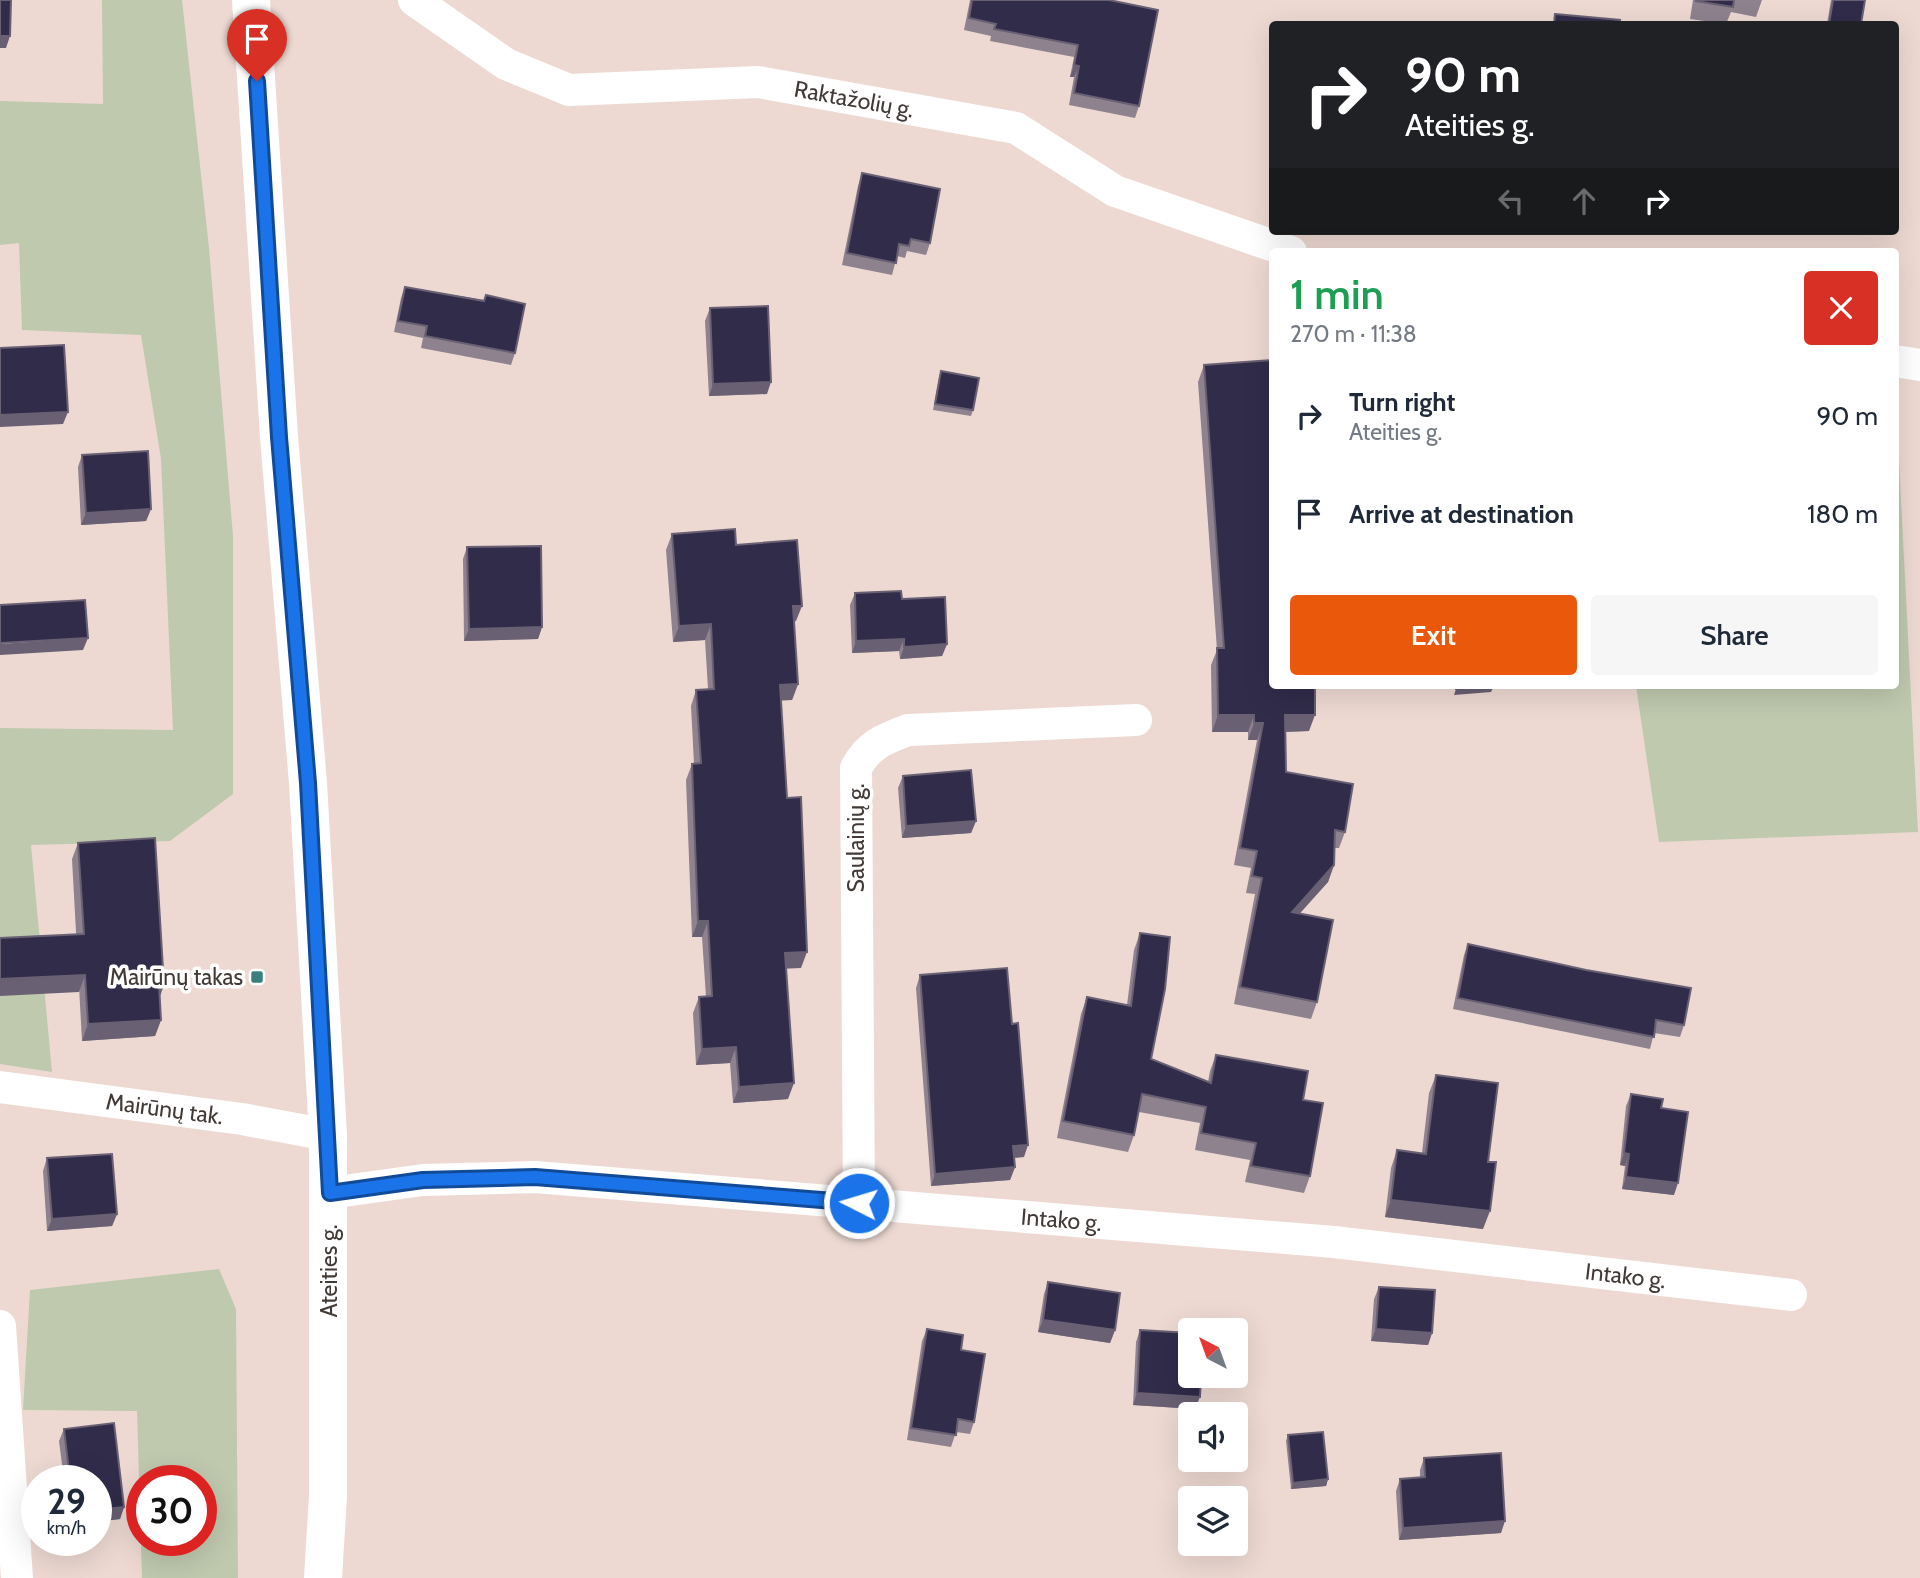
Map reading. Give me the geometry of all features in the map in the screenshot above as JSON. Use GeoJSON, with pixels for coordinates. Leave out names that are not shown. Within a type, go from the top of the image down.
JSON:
{"type":"FeatureCollection","features":[{"type":"Feature","properties":{"kind":"street","name":"Ateities g."},"geometry":{"type":"LineString","coordinates":[[251,0],[280,450],[308,783],[328,1135],[328,1496],[323,1578]]}},
{"type":"Feature","properties":{"kind":"street","name":"Raktažolių g."},"geometry":{"type":"LineString","coordinates":[[414,0],[506,64],[569,90],[758,82],[1016,128],[1115,191],[1279,248]]}},
{"type":"Feature","properties":{"kind":"street"},"geometry":{"type":"LineString","coordinates":[[1899,362],[1920,365]]}},
{"type":"Feature","properties":{"kind":"street","name":"Saulainių g."},"geometry":{"type":"LineString","coordinates":[[859,1203],[856,768],[863,755],[877,742],[908,730],[1136,720]]}},
{"type":"Feature","properties":{"kind":"street","name":"Mairūnų tak."},"geometry":{"type":"LineString","coordinates":[[0,1087],[242,1119],[328,1135]]}},
{"type":"Feature","properties":{"kind":"street","name":"Intako g."},"geometry":{"type":"LineString","coordinates":[[330,1193],[423,1180],[535,1177],[1334,1242],[1791,1295]]}},
{"type":"Feature","properties":{"kind":"street"},"geometry":{"type":"LineString","coordinates":[[0,1326],[17,1578]]}},
{"type":"Feature","properties":{"kind":"green space"},"geometry":{"type":"Polygon","coordinates":[[[102,0],[182,0],[209,248],[233,536],[233,794],[170,841],[31,845],[52,1072],[0,1064],[0,728],[173,730],[161,459],[141,335],[22,330],[19,243],[0,245],[0,101],[103,104],[102,0]]]}},
{"type":"Feature","properties":{"kind":"green space"},"geometry":{"type":"Polygon","coordinates":[[[1899,460],[1918,832],[1659,842],[1636,689],[1899,689],[1899,460]]]}},
{"type":"Feature","properties":{"kind":"green space"},"geometry":{"type":"Polygon","coordinates":[[[219,1269],[236,1309],[238,1578],[142,1578],[141,1556],[217,1556],[217,1465],[139,1465],[137,1411],[23,1410],[30,1290],[219,1269]]]}},
{"type":"Feature","properties":{"kind":"building"},"geometry":{"type":"Polygon","coordinates":[[[0,0],[11,0],[10,36],[0,36],[0,0]]]}},
{"type":"Feature","properties":{"kind":"building"},"geometry":{"type":"Polygon","coordinates":[[[972,0],[1109,0],[1158,10],[1139,106],[1074,93],[1079,66],[1074,65],[1078,45],[994,29],[996,24],[969,18],[972,0]]]}},
{"type":"Feature","properties":{"kind":"building"},"geometry":{"type":"Polygon","coordinates":[[[1697,0],[1734,0],[1733,7],[1697,0]]]}},
{"type":"Feature","properties":{"kind":"building"},"geometry":{"type":"Polygon","coordinates":[[[1833,0],[1865,0],[1862,21],[1830,21],[1833,0]]]}},
{"type":"Feature","properties":{"kind":"building"},"geometry":{"type":"Polygon","coordinates":[[[1555,14],[1620,20],[1620,21],[1554,21],[1555,14]]]}},
{"type":"Feature","properties":{"kind":"building"},"geometry":{"type":"Polygon","coordinates":[[[862,173],[940,189],[930,243],[911,239],[909,246],[899,244],[896,263],[847,253],[862,173]]]}},
{"type":"Feature","properties":{"kind":"building"},"geometry":{"type":"Polygon","coordinates":[[[405,287],[484,301],[486,295],[525,304],[515,353],[425,336],[427,326],[398,321],[405,287]]]}},
{"type":"Feature","properties":{"kind":"building"},"geometry":{"type":"Polygon","coordinates":[[[768,306],[771,382],[713,384],[710,308],[768,306]]]}},
{"type":"Feature","properties":{"kind":"building"},"geometry":{"type":"Polygon","coordinates":[[[64,345],[68,412],[0,415],[0,348],[64,345]]]}},
{"type":"Feature","properties":{"kind":"building"},"geometry":{"type":"Polygon","coordinates":[[[1269,360],[1269,689],[1315,689],[1315,715],[1285,715],[1286,772],[1353,784],[1345,832],[1335,830],[1334,865],[1292,912],[1333,920],[1317,1002],[1240,987],[1262,878],[1252,876],[1257,851],[1240,848],[1263,723],[1254,723],[1254,715],[1218,715],[1217,648],[1224,648],[1204,365],[1269,360]]]}},
{"type":"Feature","properties":{"kind":"building"},"geometry":{"type":"Polygon","coordinates":[[[941,371],[979,378],[973,410],[935,404],[941,371]]]}},
{"type":"Feature","properties":{"kind":"building"},"geometry":{"type":"Polygon","coordinates":[[[148,451],[151,509],[86,513],[82,455],[148,451]]]}},
{"type":"Feature","properties":{"kind":"building"},"geometry":{"type":"Polygon","coordinates":[[[735,529],[736,545],[797,540],[802,606],[793,606],[798,684],[780,685],[787,798],[801,797],[807,952],[785,953],[794,1083],[739,1087],[736,1047],[702,1049],[699,997],[712,996],[708,921],[698,921],[692,764],[701,763],[696,690],[714,689],[711,624],[679,626],[672,534],[735,529]]]}},
{"type":"Feature","properties":{"kind":"building"},"geometry":{"type":"Polygon","coordinates":[[[541,546],[542,627],[469,629],[467,547],[541,546]]]}},
{"type":"Feature","properties":{"kind":"building"},"geometry":{"type":"Polygon","coordinates":[[[901,591],[902,599],[945,597],[947,644],[904,647],[904,639],[856,641],[855,593],[901,591]]]}},
{"type":"Feature","properties":{"kind":"building"},"geometry":{"type":"Polygon","coordinates":[[[85,600],[88,638],[0,643],[0,605],[85,600]]]}},
{"type":"Feature","properties":{"kind":"building"},"geometry":{"type":"Polygon","coordinates":[[[971,770],[976,821],[906,826],[903,776],[971,770]]]}},
{"type":"Feature","properties":{"kind":"building"},"geometry":{"type":"Polygon","coordinates":[[[155,838],[164,985],[159,985],[161,1020],[88,1024],[85,975],[0,979],[0,938],[84,934],[78,843],[155,838]]]}},
{"type":"Feature","properties":{"kind":"building"},"geometry":{"type":"Polygon","coordinates":[[[1140,933],[1170,937],[1165,989],[1151,1059],[1211,1083],[1216,1055],[1308,1071],[1303,1100],[1323,1103],[1310,1176],[1251,1166],[1256,1143],[1201,1133],[1206,1107],[1142,1094],[1134,1135],[1063,1121],[1087,997],[1131,1006],[1140,933]]]}},
{"type":"Feature","properties":{"kind":"building"},"geometry":{"type":"Polygon","coordinates":[[[1468,944],[1586,970],[1691,988],[1684,1025],[1656,1020],[1654,1037],[1458,998],[1468,944]]]}},
{"type":"Feature","properties":{"kind":"building"},"geometry":{"type":"Polygon","coordinates":[[[1007,968],[1012,1024],[1018,1023],[1028,1145],[1013,1146],[1015,1167],[935,1174],[920,975],[1007,968]]]}},
{"type":"Feature","properties":{"kind":"building"},"geometry":{"type":"Polygon","coordinates":[[[1436,1075],[1498,1083],[1488,1162],[1496,1162],[1490,1211],[1391,1200],[1397,1150],[1426,1154],[1436,1075]]]}},
{"type":"Feature","properties":{"kind":"building"},"geometry":{"type":"Polygon","coordinates":[[[1631,1094],[1663,1099],[1661,1108],[1688,1112],[1678,1183],[1626,1177],[1629,1154],[1624,1153],[1631,1094]]]}},
{"type":"Feature","properties":{"kind":"building"},"geometry":{"type":"Polygon","coordinates":[[[112,1154],[117,1214],[52,1219],[47,1158],[112,1154]]]}},
{"type":"Feature","properties":{"kind":"building"},"geometry":{"type":"Polygon","coordinates":[[[1048,1282],[1120,1293],[1115,1330],[1043,1320],[1048,1282]]]}},
{"type":"Feature","properties":{"kind":"building"},"geometry":{"type":"Polygon","coordinates":[[[1379,1287],[1435,1290],[1432,1333],[1376,1329],[1379,1287]]]}},
{"type":"Feature","properties":{"kind":"building"},"geometry":{"type":"Polygon","coordinates":[[[927,1329],[963,1335],[961,1350],[985,1354],[974,1422],[958,1419],[956,1435],[911,1428],[927,1329]]]}},
{"type":"Feature","properties":{"kind":"building"},"geometry":{"type":"Polygon","coordinates":[[[1140,1330],[1178,1332],[1178,1388],[1200,1388],[1200,1397],[1137,1393],[1140,1330]]]}},
{"type":"Feature","properties":{"kind":"building"},"geometry":{"type":"Polygon","coordinates":[[[114,1423],[124,1507],[112,1508],[112,1465],[68,1465],[64,1429],[114,1423]]]}},
{"type":"Feature","properties":{"kind":"building"},"geometry":{"type":"Polygon","coordinates":[[[1323,1432],[1328,1479],[1293,1483],[1288,1435],[1323,1432]]]}},
{"type":"Feature","properties":{"kind":"building"},"geometry":{"type":"Polygon","coordinates":[[[1501,1453],[1505,1521],[1403,1528],[1400,1479],[1425,1477],[1424,1458],[1501,1453]]]}},
{"type":"Feature","properties":{"kind":"place","name":"Mairūnų takas"},"geometry":{"type":"Point","coordinates":[257,977]}},
{"type":"Feature","properties":{"kind":"route"},"geometry":{"type":"LineString","coordinates":[[257,81],[279,437],[308,783],[330,1193],[423,1180],[535,1177],[859,1203]]}}]}
